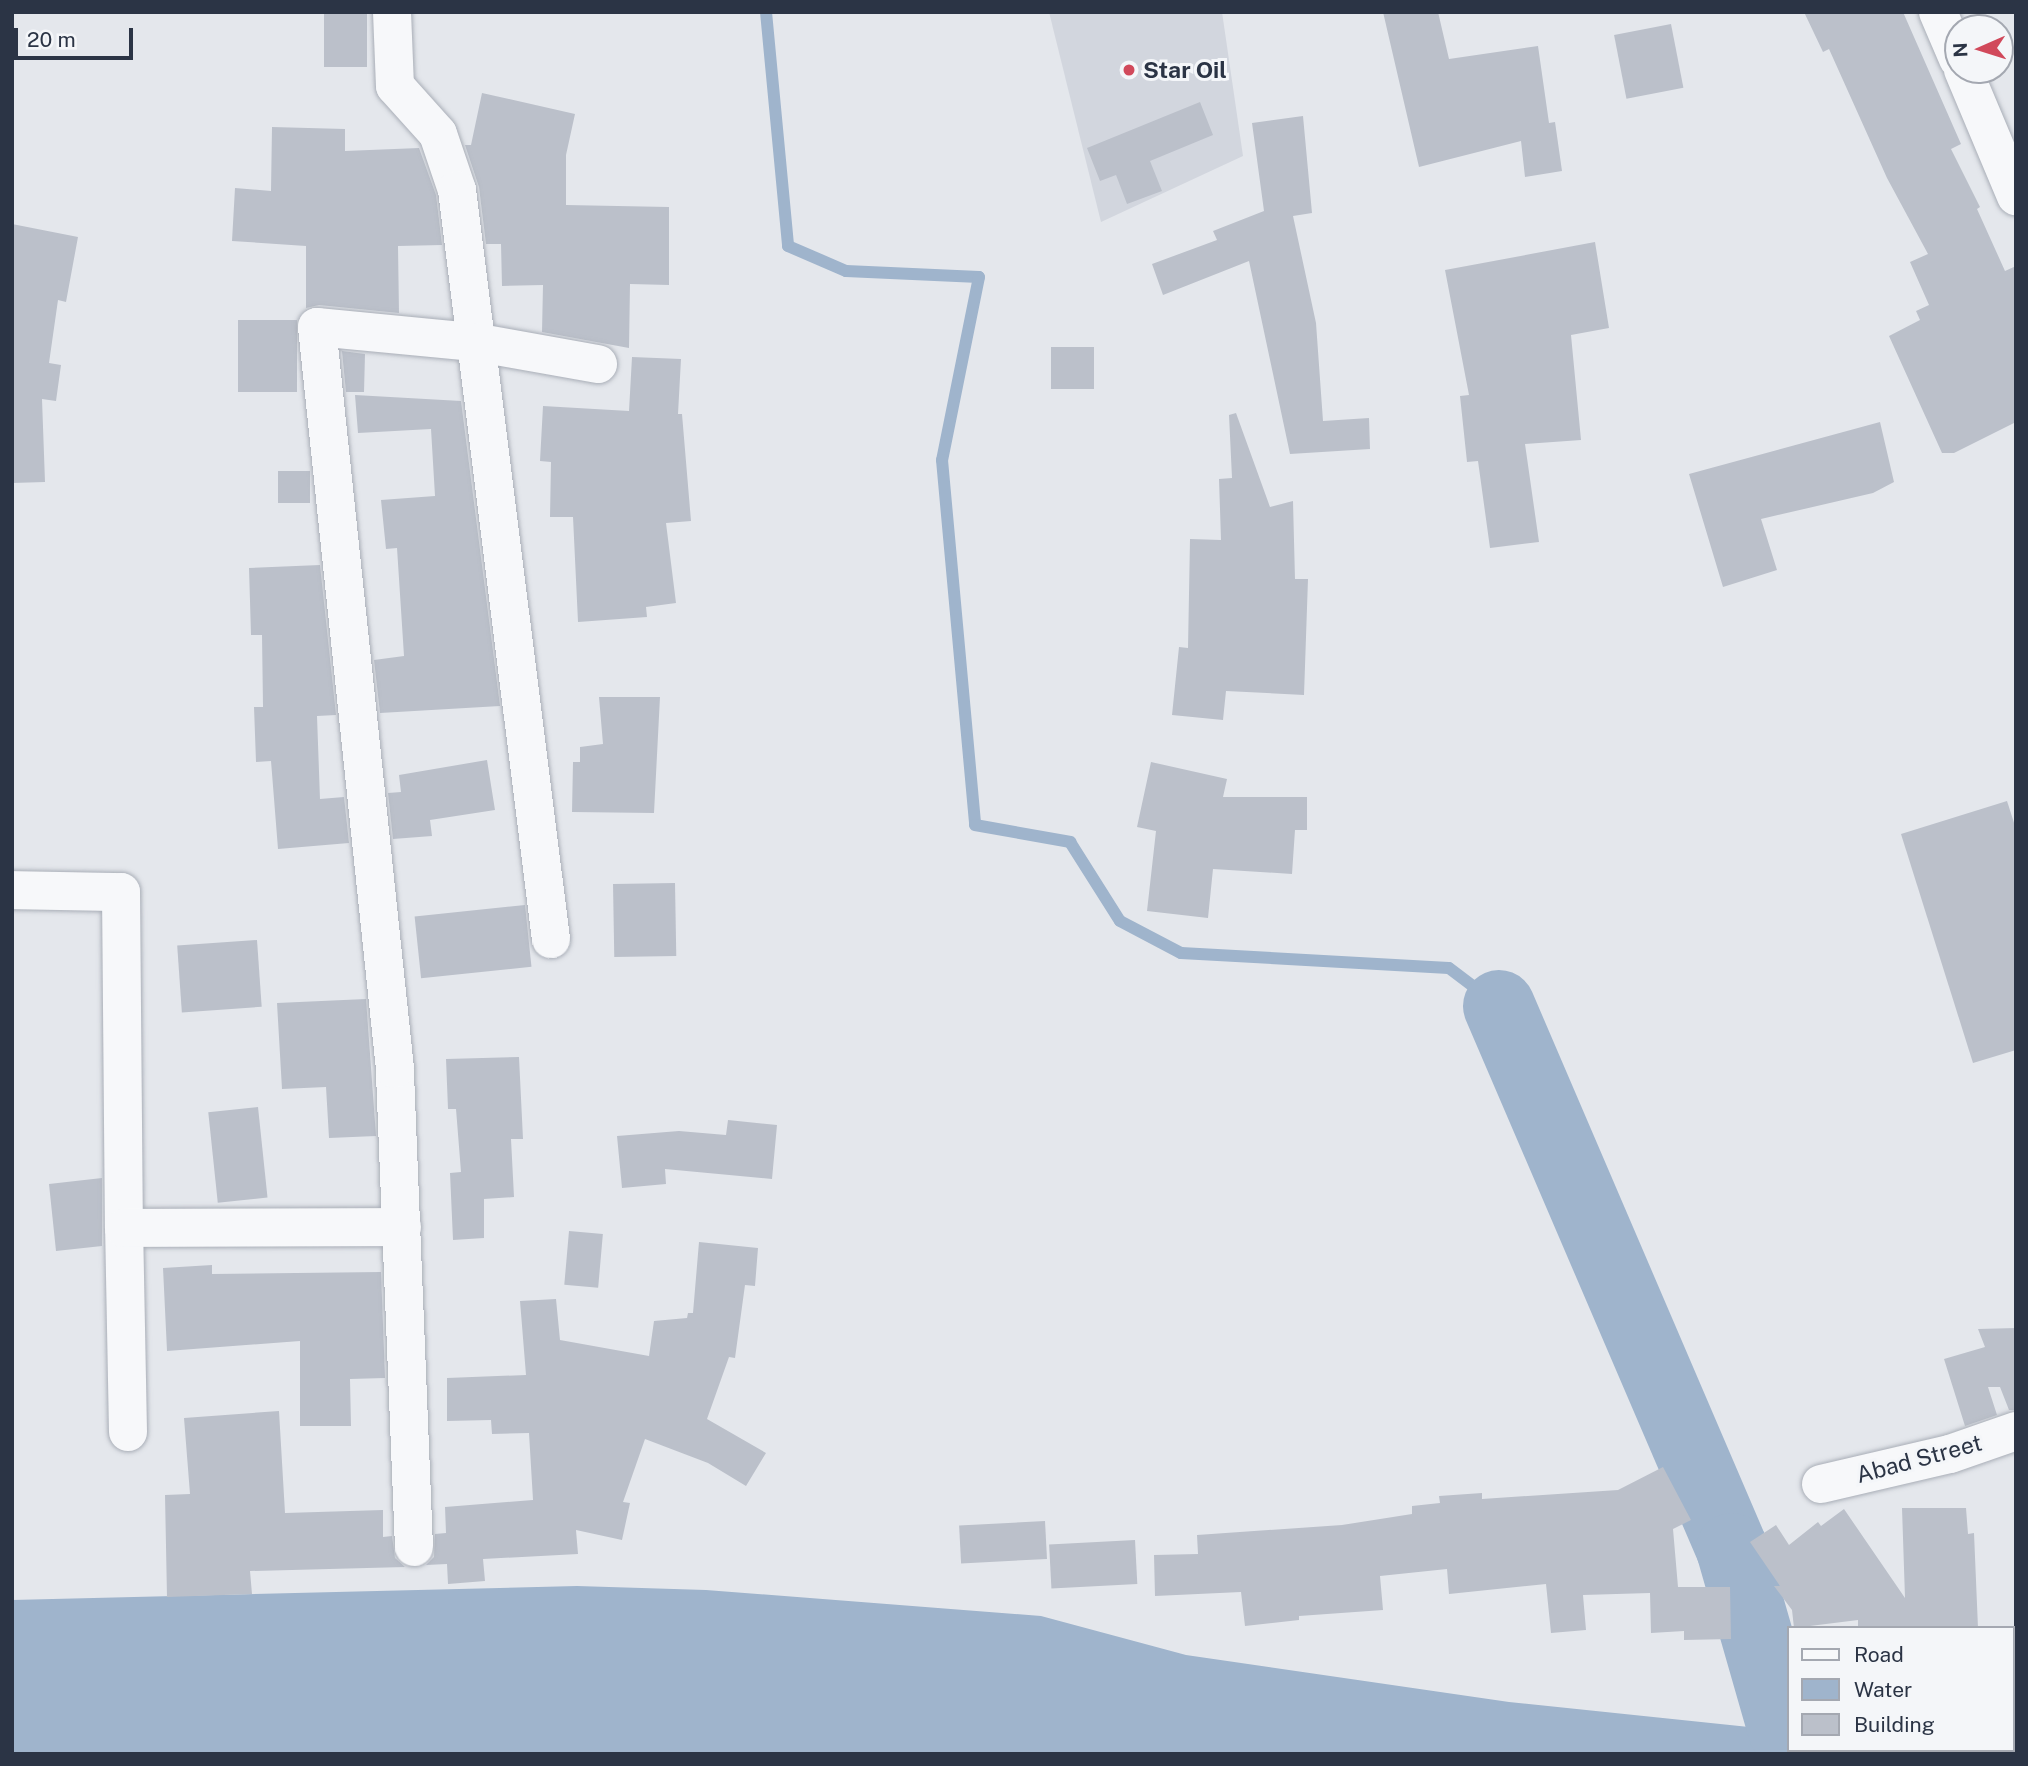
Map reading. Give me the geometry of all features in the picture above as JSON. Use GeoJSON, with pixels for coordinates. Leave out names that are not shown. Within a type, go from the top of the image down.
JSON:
{"type":"FeatureCollection","features":[{"type":"Feature","properties":{"kind":"street"},"geometry":{"type":"LineString","coordinates":[[391,12],[395,86],[438,134],[457,190],[551,939]]}},
{"type":"Feature","properties":{"kind":"street"},"geometry":{"type":"LineString","coordinates":[[1969,84],[2016,196]]}},
{"type":"Feature","properties":{"kind":"street"},"geometry":{"type":"LineString","coordinates":[[414,1547],[395,1069],[317,327],[474,342],[598,364]]}},
{"type":"Feature","properties":{"kind":"street"},"geometry":{"type":"LineString","coordinates":[[12,890],[121,892],[128,1432]]}},
{"type":"Feature","properties":{"kind":"street"},"geometry":{"type":"LineString","coordinates":[[124,1228],[402,1227]]}},
{"type":"Feature","properties":{"kind":"street","name":"Abad Street"},"geometry":{"type":"LineString","coordinates":[[1821,1484],[1950,1454],[2016,1431]]}},
{"type":"Feature","properties":{"kind":"shaded area"},"geometry":{"type":"Polygon","coordinates":[[[1049,12],[1222,12],[1243,156],[1101,222],[1049,12]]]}},
{"type":"Feature","properties":{"kind":"water"},"geometry":{"type":"Polygon","coordinates":[[[577,1586],[706,1590],[1041,1616],[1186,1655],[1509,1702],[1786,1731],[1786,1752],[2014,1752],[2014,1748],[2016,1754],[12,1754],[12,1600],[577,1586]]]}},
{"type":"Feature","properties":{"kind":"building"},"geometry":{"type":"Polygon","coordinates":[[[324,12],[367,12],[367,67],[324,67],[324,12]]]}},
{"type":"Feature","properties":{"kind":"building"},"geometry":{"type":"Polygon","coordinates":[[[1383,12],[1438,12],[1449,59],[1538,46],[1549,123],[1555,122],[1562,171],[1525,177],[1521,141],[1419,167],[1383,12]]]}},
{"type":"Feature","properties":{"kind":"building"},"geometry":{"type":"Polygon","coordinates":[[[1804,12],[1903,12],[1961,144],[1951,149],[1980,207],[1977,209],[2005,271],[2016,266],[2016,422],[1954,453],[1942,453],[1889,336],[1920,320],[1916,311],[1929,305],[1910,262],[1928,254],[1887,178],[1829,49],[1823,52],[1804,12]]]}},
{"type":"Feature","properties":{"kind":"building"},"geometry":{"type":"Polygon","coordinates":[[[1671,24],[1683,88],[1626,99],[1614,35],[1671,24]]]}},
{"type":"Feature","properties":{"kind":"building"},"geometry":{"type":"Polygon","coordinates":[[[482,93],[575,114],[566,155],[566,205],[669,207],[669,285],[630,284],[629,348],[542,332],[543,285],[502,286],[501,244],[486,244],[479,187],[465,145],[471,145],[482,93]]]}},
{"type":"Feature","properties":{"kind":"building"},"geometry":{"type":"Polygon","coordinates":[[[1200,102],[1213,135],[1150,161],[1162,191],[1127,204],[1116,175],[1100,181],[1087,148],[1200,102]]]}},
{"type":"Feature","properties":{"kind":"building"},"geometry":{"type":"Polygon","coordinates":[[[1303,116],[1312,213],[1293,216],[1316,323],[1323,421],[1369,418],[1370,449],[1290,454],[1249,261],[1163,295],[1152,264],[1217,240],[1213,231],[1264,211],[1252,123],[1303,116]]]}},
{"type":"Feature","properties":{"kind":"building"},"geometry":{"type":"Polygon","coordinates":[[[272,127],[345,129],[345,151],[419,148],[436,195],[442,245],[398,246],[399,313],[319,305],[306,308],[306,246],[232,241],[235,188],[271,191],[272,127]]]}},
{"type":"Feature","properties":{"kind":"building"},"geometry":{"type":"Polygon","coordinates":[[[12,224],[78,237],[66,302],[58,300],[49,363],[61,365],[56,401],[42,399],[45,482],[12,483],[12,224]]]}},
{"type":"Feature","properties":{"kind":"building"},"geometry":{"type":"Polygon","coordinates":[[[1595,242],[1609,328],[1571,335],[1581,440],[1525,444],[1539,542],[1490,548],[1478,461],[1467,462],[1460,396],[1469,395],[1445,270],[1595,242]]]}},
{"type":"Feature","properties":{"kind":"building"},"geometry":{"type":"Polygon","coordinates":[[[238,320],[297,320],[297,392],[238,392],[238,320]]]}},
{"type":"Feature","properties":{"kind":"building"},"geometry":{"type":"Polygon","coordinates":[[[1051,347],[1094,347],[1094,389],[1051,389],[1051,347]]]}},
{"type":"Feature","properties":{"kind":"building"},"geometry":{"type":"Polygon","coordinates":[[[342,351],[365,354],[364,392],[346,392],[342,351]]]}},
{"type":"Feature","properties":{"kind":"building"},"geometry":{"type":"Polygon","coordinates":[[[632,357],[681,359],[678,414],[682,414],[691,521],[666,523],[676,603],[646,607],[647,617],[578,622],[573,517],[550,517],[551,462],[540,461],[543,406],[629,411],[632,357]]]}},
{"type":"Feature","properties":{"kind":"building"},"geometry":{"type":"Polygon","coordinates":[[[355,395],[461,401],[500,706],[380,713],[374,660],[404,656],[397,548],[386,549],[381,500],[435,496],[431,429],[358,433],[355,395]]]}},
{"type":"Feature","properties":{"kind":"building"},"geometry":{"type":"Polygon","coordinates":[[[1236,413],[1270,507],[1293,501],[1295,579],[1308,579],[1304,695],[1226,691],[1223,720],[1172,715],[1179,647],[1188,648],[1190,539],[1221,540],[1219,479],[1232,478],[1229,415],[1236,413]]]}},
{"type":"Feature","properties":{"kind":"building"},"geometry":{"type":"Polygon","coordinates":[[[1880,422],[1894,482],[1873,493],[1761,519],[1777,570],[1723,587],[1689,474],[1880,422]]]}},
{"type":"Feature","properties":{"kind":"building"},"geometry":{"type":"Polygon","coordinates":[[[278,471],[310,471],[310,503],[278,503],[278,471]]]}},
{"type":"Feature","properties":{"kind":"building"},"geometry":{"type":"Polygon","coordinates":[[[320,565],[336,715],[317,716],[320,799],[344,797],[349,843],[278,849],[271,761],[256,762],[254,707],[263,707],[262,635],[251,635],[249,568],[320,565]]]}},
{"type":"Feature","properties":{"kind":"building"},"geometry":{"type":"Polygon","coordinates":[[[599,697],[660,697],[654,813],[572,812],[573,762],[580,762],[580,747],[603,744],[599,697]]]}},
{"type":"Feature","properties":{"kind":"building"},"geometry":{"type":"Polygon","coordinates":[[[487,760],[495,810],[430,820],[432,836],[393,839],[388,793],[401,792],[399,775],[487,760]]]}},
{"type":"Feature","properties":{"kind":"building"},"geometry":{"type":"Polygon","coordinates":[[[1151,762],[1227,779],[1223,797],[1307,797],[1307,830],[1295,830],[1292,874],[1213,869],[1208,918],[1147,911],[1156,831],[1137,827],[1151,762]]]}},
{"type":"Feature","properties":{"kind":"building"},"geometry":{"type":"Polygon","coordinates":[[[2007,801],[2016,829],[2016,1050],[1973,1063],[1901,834],[2007,801]]]}},
{"type":"Feature","properties":{"kind":"building"},"geometry":{"type":"Polygon","coordinates":[[[675,883],[676,956],[614,957],[613,884],[675,883]]]}},
{"type":"Feature","properties":{"kind":"building"},"geometry":{"type":"Polygon","coordinates":[[[525,905],[531,967],[421,978],[415,917],[525,905]]]}},
{"type":"Feature","properties":{"kind":"building"},"geometry":{"type":"Polygon","coordinates":[[[257,940],[262,1007],[182,1012],[177,946],[257,940]]]}},
{"type":"Feature","properties":{"kind":"building"},"geometry":{"type":"Polygon","coordinates":[[[366,999],[376,1136],[329,1138],[326,1087],[282,1089],[277,1003],[366,999]]]}},
{"type":"Feature","properties":{"kind":"building"},"geometry":{"type":"Polygon","coordinates":[[[519,1057],[523,1139],[511,1139],[514,1197],[484,1199],[484,1238],[453,1240],[450,1173],[461,1172],[456,1109],[448,1109],[446,1059],[519,1057]]]}},
{"type":"Feature","properties":{"kind":"building"},"geometry":{"type":"Polygon","coordinates":[[[258,1107],[268,1198],[218,1203],[208,1112],[258,1107]]]}},
{"type":"Feature","properties":{"kind":"building"},"geometry":{"type":"Polygon","coordinates":[[[728,1120],[777,1125],[772,1179],[665,1169],[666,1184],[622,1188],[617,1136],[679,1131],[726,1135],[728,1120]]]}},
{"type":"Feature","properties":{"kind":"building"},"geometry":{"type":"Polygon","coordinates":[[[102,1178],[102,1246],[56,1251],[49,1184],[102,1178]]]}},
{"type":"Feature","properties":{"kind":"building"},"geometry":{"type":"Polygon","coordinates":[[[569,1231],[603,1234],[598,1288],[564,1285],[569,1231]]]}},
{"type":"Feature","properties":{"kind":"building"},"geometry":{"type":"Polygon","coordinates":[[[699,1242],[758,1248],[755,1286],[745,1285],[735,1358],[729,1357],[707,1419],[766,1453],[746,1486],[708,1463],[645,1439],[623,1502],[630,1503],[622,1540],[576,1530],[578,1554],[483,1559],[485,1581],[448,1584],[447,1564],[426,1565],[434,1557],[435,1534],[446,1533],[445,1507],[533,1500],[529,1433],[492,1434],[491,1420],[447,1421],[447,1378],[526,1375],[520,1301],[556,1299],[560,1340],[649,1356],[654,1321],[687,1318],[688,1313],[693,1313],[699,1242]]]}},
{"type":"Feature","properties":{"kind":"building"},"geometry":{"type":"Polygon","coordinates":[[[212,1265],[212,1274],[381,1272],[385,1378],[350,1379],[351,1426],[300,1426],[300,1341],[167,1351],[163,1268],[212,1265]]]}},
{"type":"Feature","properties":{"kind":"building"},"geometry":{"type":"Polygon","coordinates":[[[2016,1328],[2016,1410],[2009,1410],[2000,1387],[1988,1387],[1997,1415],[1965,1426],[1944,1359],[1985,1347],[1978,1329],[2016,1328]]]}},
{"type":"Feature","properties":{"kind":"building"},"geometry":{"type":"Polygon","coordinates":[[[279,1411],[285,1513],[383,1510],[383,1537],[392,1536],[395,1558],[405,1567],[250,1571],[252,1594],[167,1597],[165,1495],[190,1494],[184,1418],[279,1411]]]}},
{"type":"Feature","properties":{"kind":"building"},"geometry":{"type":"Polygon","coordinates":[[[1663,1467],[1691,1520],[1673,1529],[1678,1587],[1730,1587],[1731,1639],[1684,1640],[1684,1631],[1651,1633],[1650,1593],[1583,1595],[1586,1630],[1551,1633],[1546,1584],[1449,1594],[1447,1569],[1380,1576],[1383,1610],[1299,1616],[1299,1620],[1245,1626],[1241,1592],[1155,1596],[1154,1555],[1198,1554],[1197,1535],[1342,1525],[1412,1514],[1412,1506],[1440,1503],[1439,1496],[1482,1493],[1482,1499],[1618,1490],[1663,1467]]]}},
{"type":"Feature","properties":{"kind":"building"},"geometry":{"type":"Polygon","coordinates":[[[1902,1508],[1966,1508],[1968,1534],[1974,1533],[1978,1626],[1858,1626],[1858,1620],[1794,1626],[1792,1610],[1774,1586],[1780,1586],[1750,1542],[1776,1525],[1789,1545],[1818,1522],[1821,1526],[1844,1509],[1905,1598],[1902,1508]]]}},
{"type":"Feature","properties":{"kind":"building"},"geometry":{"type":"Polygon","coordinates":[[[1045,1521],[1047,1559],[961,1563],[959,1526],[1045,1521]]]}},
{"type":"Feature","properties":{"kind":"building"},"geometry":{"type":"Polygon","coordinates":[[[1135,1540],[1137,1584],[1051,1588],[1049,1545],[1135,1540]]]}},
{"type":"Feature","properties":{"kind":"waterway"},"geometry":{"type":"LineString","coordinates":[[766,12],[788,246],[846,271],[979,277],[942,460],[975,825],[1070,842],[1120,921],[1181,953],[1449,968],[1499,1006]]}},
{"type":"Feature","properties":{"kind":"waterway"},"geometry":{"type":"LineString","coordinates":[[1499,1006],[1732,1549],[1784,1730]]}},
{"type":"Feature","properties":{"kind":"place","name":"Star Oil"},"geometry":{"type":"Point","coordinates":[1129,70]}}]}
